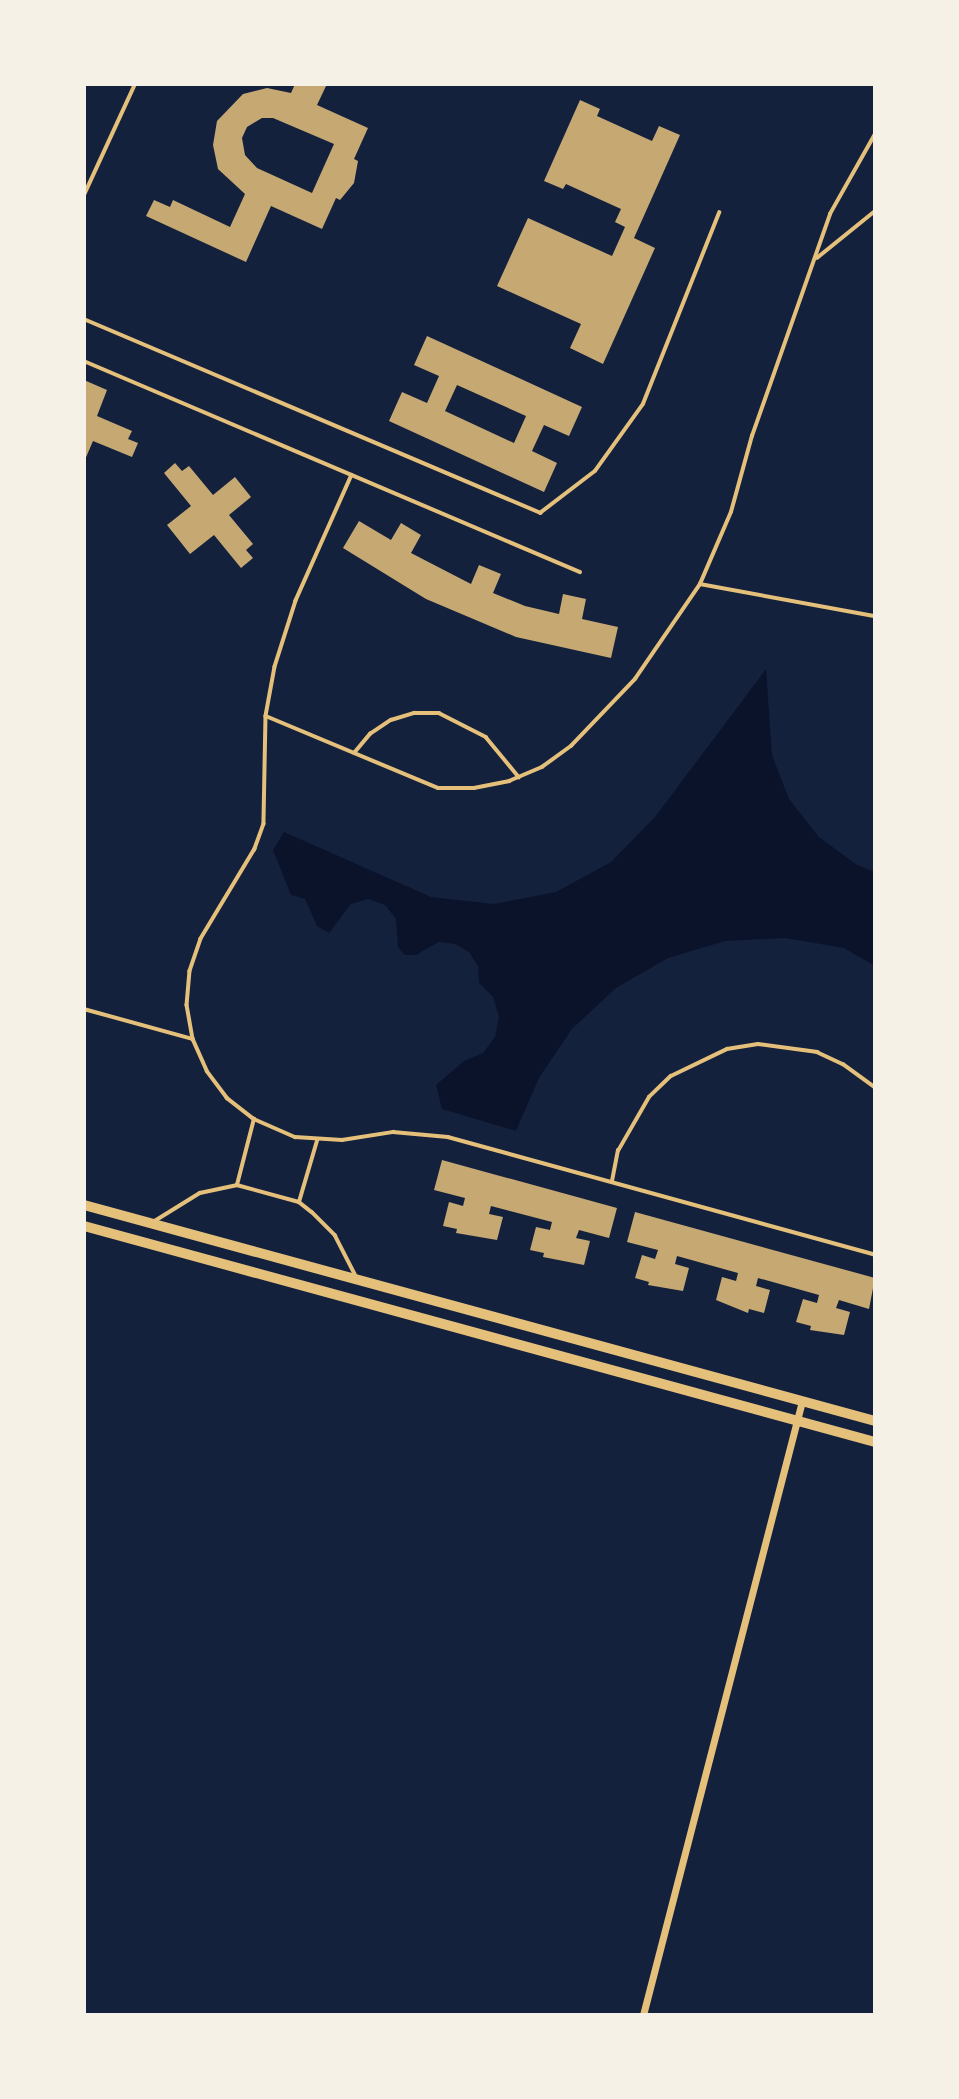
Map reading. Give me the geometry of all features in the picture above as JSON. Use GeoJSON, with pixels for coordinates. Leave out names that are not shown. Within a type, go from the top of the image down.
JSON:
{"type":"FeatureCollection","features":[{"type":"Feature","properties":{"kind":"street"},"geometry":{"type":"LineString","coordinates":[[84,1205],[875,1421]]}},
{"type":"Feature","properties":{"kind":"street"},"geometry":{"type":"LineString","coordinates":[[84,1226],[875,1442]]}},
{"type":"Feature","properties":{"kind":"street"},"geometry":{"type":"LineString","coordinates":[[643,2015],[802,1401]]}},
{"type":"Feature","properties":{"kind":"lane"},"geometry":{"type":"LineString","coordinates":[[84,195],[135,84]]}},
{"type":"Feature","properties":{"kind":"lane"},"geometry":{"type":"LineString","coordinates":[[267,716],[438,788],[474,788],[519,777],[571,746],[635,678],[700,584],[731,512],[751,436],[830,214],[875,134]]}},
{"type":"Feature","properties":{"kind":"lane"},"geometry":{"type":"LineString","coordinates":[[816,259],[875,211]]}},
{"type":"Feature","properties":{"kind":"lane"},"geometry":{"type":"LineString","coordinates":[[84,318],[540,513],[595,471],[643,404],[719,213]]}},
{"type":"Feature","properties":{"kind":"lane"},"geometry":{"type":"LineString","coordinates":[[84,360],[580,572]]}},
{"type":"Feature","properties":{"kind":"lane"},"geometry":{"type":"LineString","coordinates":[[352,475],[296,601],[275,667],[267,716],[264,824],[255,849],[197,950],[187,1006],[193,1039],[206,1071],[227,1098],[254,1119],[295,1137],[318,1140],[393,1132],[448,1137],[875,1255]]}},
{"type":"Feature","properties":{"kind":"lane"},"geometry":{"type":"LineString","coordinates":[[700,584],[875,616]]}},
{"type":"Feature","properties":{"kind":"lane"},"geometry":{"type":"LineString","coordinates":[[354,753],[370,734],[391,720],[414,713],[439,713],[486,737],[519,777]]}},
{"type":"Feature","properties":{"kind":"lane"},"geometry":{"type":"LineString","coordinates":[[84,1009],[193,1039]]}},
{"type":"Feature","properties":{"kind":"lane"},"geometry":{"type":"LineString","coordinates":[[612,1181],[618,1151],[649,1097],[671,1076],[727,1049],[768,1045],[817,1052],[843,1064],[875,1087]]}},
{"type":"Feature","properties":{"kind":"lane"},"geometry":{"type":"LineString","coordinates":[[237,1185],[254,1119]]}},
{"type":"Feature","properties":{"kind":"lane"},"geometry":{"type":"LineString","coordinates":[[299,1202],[318,1140]]}},
{"type":"Feature","properties":{"kind":"lane"},"geometry":{"type":"LineString","coordinates":[[151,1223],[200,1193],[237,1185],[299,1202],[335,1236],[357,1280]]}},
{"type":"Feature","properties":{"kind":"water"},"geometry":{"type":"Polygon","coordinates":[[[766,669],[772,755],[789,799],[819,837],[857,865],[875,872],[875,966],[844,948],[785,938],[725,941],[668,958],[616,988],[572,1029],[539,1078],[516,1131],[442,1109],[436,1085],[464,1061],[483,1053],[495,1037],[499,1017],[493,997],[479,983],[478,966],[469,952],[455,944],[439,942],[416,955],[405,955],[398,947],[396,919],[385,905],[368,899],[351,904],[329,933],[317,926],[305,899],[291,895],[273,850],[284,832],[431,897],[494,904],[556,892],[611,862],[655,817],[766,669]]]}},
{"type":"Feature","properties":{"kind":"building"},"geometry":{"type":"Polygon","coordinates":[[[295,84],[327,84],[317,105],[368,128],[354,159],[358,161],[354,183],[340,200],[336,198],[322,229],[271,206],[246,262],[146,216],[154,200],[170,207],[173,200],[230,227],[245,194],[218,169],[213,145],[217,121],[243,94],[267,88],[291,93],[295,84]],[[262,118],[247,127],[242,138],[245,155],[257,168],[312,193],[334,144],[273,118],[262,118]]]}},
{"type":"Feature","properties":{"kind":"building"},"geometry":{"type":"Polygon","coordinates":[[[580,100],[600,109],[597,116],[652,141],[659,126],[680,135],[634,238],[655,248],[603,364],[570,348],[581,324],[497,286],[528,218],[612,256],[625,227],[615,222],[621,209],[566,184],[563,189],[544,181],[580,100]]]}},
{"type":"Feature","properties":{"kind":"building"},"geometry":{"type":"Polygon","coordinates":[[[427,336],[582,407],[569,436],[544,425],[532,451],[557,463],[544,492],[389,421],[402,392],[427,403],[439,376],[414,365],[427,336]],[[457,385],[445,411],[514,443],[526,416],[457,385]]]}},
{"type":"Feature","properties":{"kind":"building"},"geometry":{"type":"Polygon","coordinates":[[[84,380],[107,390],[97,416],[132,431],[128,439],[138,443],[132,457],[93,441],[84,462],[84,380]]]}},
{"type":"Feature","properties":{"kind":"building"},"geometry":{"type":"Polygon","coordinates":[[[175,463],[182,471],[189,466],[213,495],[235,477],[251,497],[229,515],[253,544],[246,550],[253,558],[241,568],[214,535],[190,554],[167,525],[191,506],[164,473],[175,463]]]}},
{"type":"Feature","properties":{"kind":"building"},"geometry":{"type":"Polygon","coordinates":[[[359,521],[391,540],[401,523],[421,535],[411,553],[471,584],[479,565],[501,574],[493,593],[525,606],[559,614],[563,594],[586,599],[582,619],[618,627],[611,658],[516,637],[426,599],[343,548],[359,521]]]}},
{"type":"Feature","properties":{"kind":"building"},"geometry":{"type":"Polygon","coordinates":[[[442,1160],[617,1208],[609,1238],[579,1230],[576,1238],[590,1241],[584,1265],[543,1257],[544,1253],[530,1250],[536,1227],[550,1230],[552,1222],[491,1206],[489,1214],[503,1217],[497,1240],[456,1233],[457,1229],[443,1226],[449,1202],[463,1206],[465,1198],[434,1190],[442,1160]]]}},
{"type":"Feature","properties":{"kind":"building"},"geometry":{"type":"Polygon","coordinates":[[[635,1212],[875,1278],[869,1309],[839,1300],[836,1308],[850,1312],[844,1335],[810,1330],[811,1326],[796,1322],[803,1299],[817,1303],[819,1295],[758,1278],[756,1286],[770,1290],[764,1313],[749,1309],[748,1313],[716,1300],[722,1277],[736,1281],[738,1273],[677,1256],[675,1264],[689,1268],[683,1291],[648,1285],[649,1282],[635,1278],[642,1255],[655,1259],[658,1250],[627,1242],[635,1212]]]}}]}
